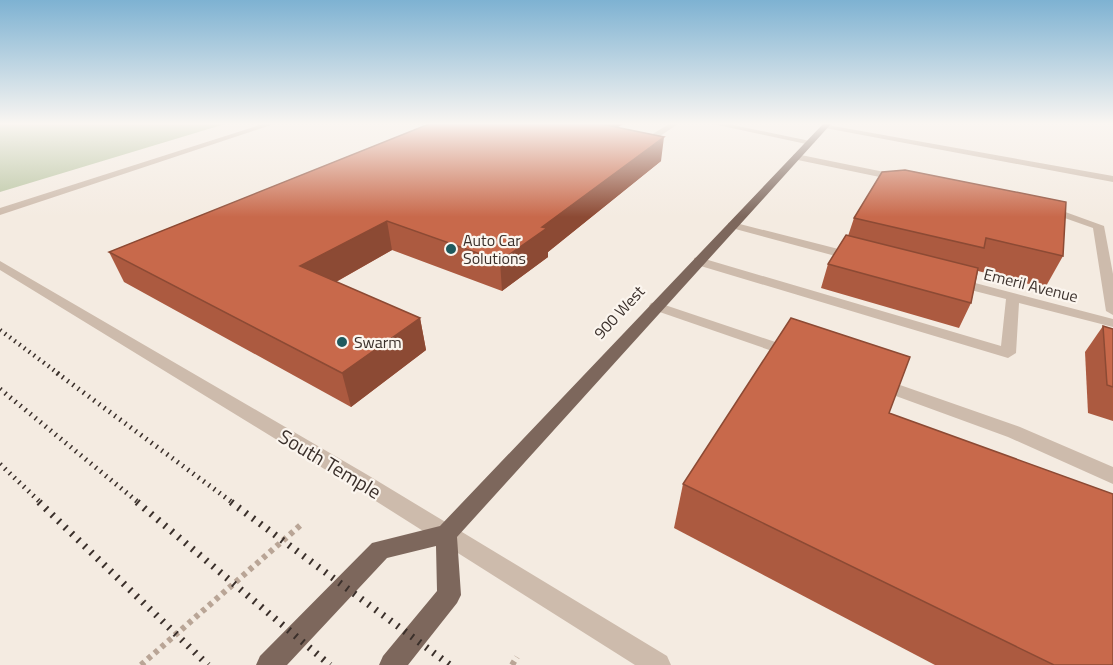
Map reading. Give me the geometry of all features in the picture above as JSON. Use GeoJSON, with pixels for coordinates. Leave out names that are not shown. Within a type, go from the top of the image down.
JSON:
{"type":"FeatureCollection","features":[{"type":"Feature","properties":{"kind":"main road","name":"900 West"},"geometry":{"type":"LineString","coordinates":[[446,534],[796,157]]}},
{"type":"Feature","properties":{"kind":"main road"},"geometry":{"type":"LineString","coordinates":[[269,665],[380,550],[446,534],[449,595],[392,665]]}},
{"type":"Feature","properties":{"kind":"street"},"geometry":{"type":"LineString","coordinates":[[0,212],[175,155]]}},
{"type":"Feature","properties":{"kind":"street"},"geometry":{"type":"LineString","coordinates":[[986,155],[1113,179]]}},
{"type":"Feature","properties":{"kind":"street"},"geometry":{"type":"LineString","coordinates":[[796,157],[912,181]]}},
{"type":"Feature","properties":{"kind":"street"},"geometry":{"type":"LineString","coordinates":[[1035,205],[1098,226],[1113,310]]}},
{"type":"Feature","properties":{"kind":"street"},"geometry":{"type":"LineString","coordinates":[[732,225],[866,260]]}},
{"type":"Feature","properties":{"kind":"street"},"geometry":{"type":"LineString","coordinates":[[698,261],[1008,353],[1013,297]]}},
{"type":"Feature","properties":{"kind":"street","name":"South Temple"},"geometry":{"type":"LineString","coordinates":[[0,265],[446,534],[658,665]]}},
{"type":"Feature","properties":{"kind":"street","name":"Emeril Avenue"},"geometry":{"type":"LineString","coordinates":[[945,280],[1113,323]]}},
{"type":"Feature","properties":{"kind":"street"},"geometry":{"type":"LineString","coordinates":[[656,306],[802,356]]}},
{"type":"Feature","properties":{"kind":"street"},"geometry":{"type":"LineString","coordinates":[[869,380],[1014,432],[1113,476]]}},
{"type":"Feature","properties":{"kind":"path"},"geometry":{"type":"LineString","coordinates":[[141,665],[303,523]]}},
{"type":"Feature","properties":{"kind":"path"},"geometry":{"type":"LineString","coordinates":[[512,665],[517,657]]}},
{"type":"Feature","properties":{"kind":"green space"},"geometry":{"type":"Polygon","coordinates":[[[0,155],[122,155],[0,192],[0,155]]]}},
{"type":"Feature","properties":{"kind":"building"},"geometry":{"type":"Polygon","coordinates":[[[351,155],[640,155],[542,227],[547,228],[500,261],[387,221],[300,266],[420,318],[342,373],[109,252],[351,155]]]}},
{"type":"Feature","properties":{"kind":"building"},"geometry":{"type":"Polygon","coordinates":[[[905,170],[1066,202],[1063,256],[986,238],[984,248],[854,218],[882,172],[905,170]]]}},
{"type":"Feature","properties":{"kind":"building"},"geometry":{"type":"Polygon","coordinates":[[[846,235],[978,268],[971,303],[828,264],[846,235]]]}},
{"type":"Feature","properties":{"kind":"building"},"geometry":{"type":"Polygon","coordinates":[[[791,318],[910,357],[889,413],[1113,494],[1113,665],[1054,665],[683,484],[791,318]]]}},
{"type":"Feature","properties":{"kind":"building"},"geometry":{"type":"Polygon","coordinates":[[[1103,326],[1113,329],[1113,387],[1107,385],[1103,326]]]}},
{"type":"Feature","properties":{"kind":"railway"},"geometry":{"type":"LineString","coordinates":[[0,330],[59,374]]}},
{"type":"Feature","properties":{"kind":"railway"},"geometry":{"type":"LineString","coordinates":[[57,373],[233,503]]}},
{"type":"Feature","properties":{"kind":"railway"},"geometry":{"type":"LineString","coordinates":[[0,389],[139,503]]}},
{"type":"Feature","properties":{"kind":"railway"},"geometry":{"type":"LineString","coordinates":[[0,464],[41,503]]}},
{"type":"Feature","properties":{"kind":"railway"},"geometry":{"type":"LineString","coordinates":[[39,502],[208,665]]}},
{"type":"Feature","properties":{"kind":"railway"},"geometry":{"type":"LineString","coordinates":[[137,502],[330,665]]}},
{"type":"Feature","properties":{"kind":"railway"},"geometry":{"type":"LineString","coordinates":[[231,502],[450,665]]}},
{"type":"Feature","properties":{"kind":"place","name":"Auto Car Solutions"},"geometry":{"type":"Point","coordinates":[451,249]}},
{"type":"Feature","properties":{"kind":"place","name":"Swarm"},"geometry":{"type":"Point","coordinates":[342,342]}}]}
